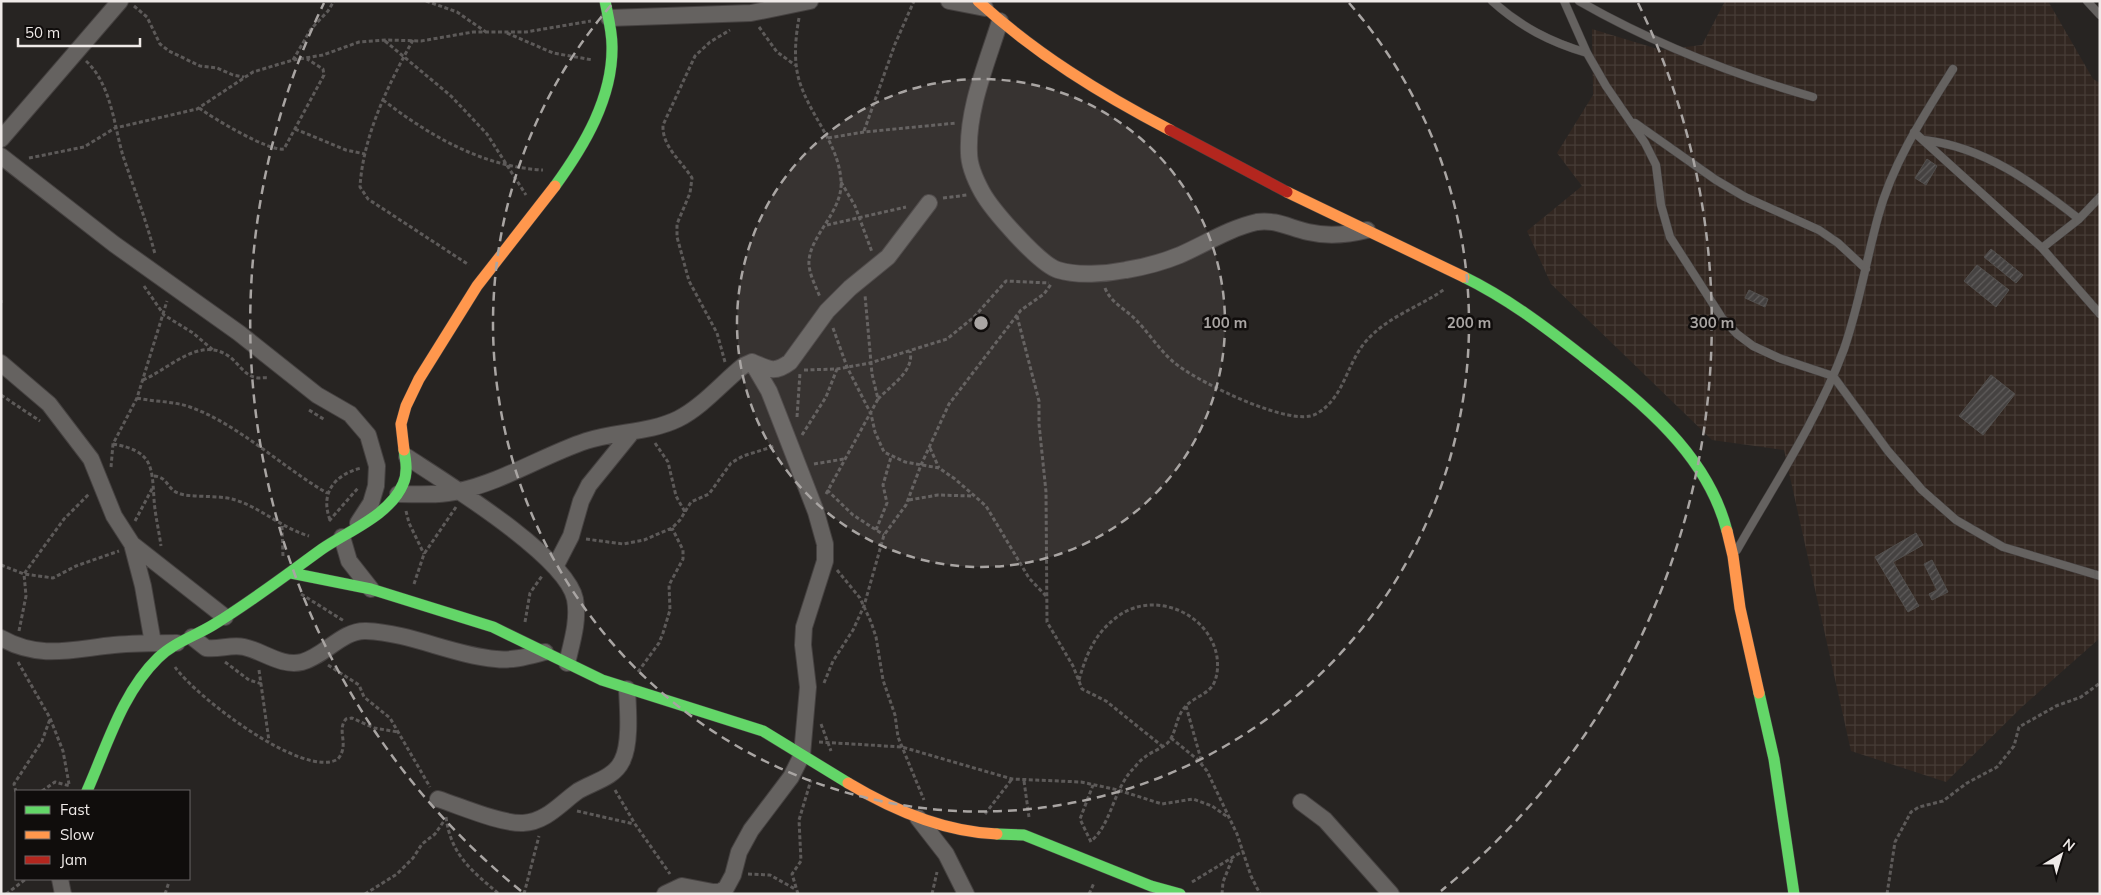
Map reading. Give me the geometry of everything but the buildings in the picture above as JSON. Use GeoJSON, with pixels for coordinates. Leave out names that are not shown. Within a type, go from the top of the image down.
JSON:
{"type":"FeatureCollection","features":[{"type":"Feature","properties":{"kind":"street"},"geometry":{"type":"LineString","coordinates":[[1,140],[120,1]]}},
{"type":"Feature","properties":{"kind":"street"},"geometry":{"type":"LineString","coordinates":[[87,790],[128,698],[145,672],[172,644],[225,617],[376,514],[400,494],[406,476],[407,458],[400,441],[402,415],[448,328],[485,275],[566,171],[597,115],[611,61],[609,18],[605,1]]}},
{"type":"Feature","properties":{"kind":"street"},"geometry":{"type":"LineString","coordinates":[[949,1],[981,5],[1071,74],[1122,105],[1220,158],[1485,287],[1530,316],[1642,403],[1683,446],[1706,483],[1724,520],[1734,556],[1740,608],[1774,759],[1794,894]]}},
{"type":"Feature","properties":{"kind":"street"},"geometry":{"type":"LineString","coordinates":[[609,18],[805,2]]}},
{"type":"Feature","properties":{"kind":"street"},"geometry":{"type":"LineString","coordinates":[[1000,21],[972,121],[969,154],[973,173],[983,194],[1044,263],[1057,270],[1068,272],[1125,270],[1179,255],[1240,228],[1261,222],[1276,222],[1310,233],[1333,236],[1368,230]]}},
{"type":"Feature","properties":{"kind":"street"},"geometry":{"type":"LineString","coordinates":[[5,159],[114,244],[239,333],[317,395],[350,414],[368,435],[377,466],[376,486],[371,503],[356,527]]}},
{"type":"Feature","properties":{"kind":"street"},"geometry":{"type":"LineString","coordinates":[[400,494],[462,494],[586,441],[609,434],[650,428],[678,419],[692,410],[742,366],[752,362],[775,370],[781,368],[790,362],[827,311],[888,257],[928,203]]}},
{"type":"Feature","properties":{"kind":"street"},"geometry":{"type":"LineString","coordinates":[[665,894],[692,889],[720,892],[731,884],[739,852],[751,830],[791,777],[804,751],[808,687],[803,644],[804,627],[825,561],[825,544],[793,437],[752,362]]}},
{"type":"Feature","properties":{"kind":"street"},"geometry":{"type":"LineString","coordinates":[[1,363],[54,410],[91,459],[114,516],[133,548],[172,644]]}},
{"type":"Feature","properties":{"kind":"street"},"geometry":{"type":"LineString","coordinates":[[555,567],[571,536],[581,501],[589,485],[632,432]]}},
{"type":"Feature","properties":{"kind":"street"},"geometry":{"type":"LineString","coordinates":[[407,458],[511,528],[555,567],[574,596],[577,613],[567,663]]}},
{"type":"Feature","properties":{"kind":"street"},"geometry":{"type":"LineString","coordinates":[[342,537],[349,560],[371,589]]}},
{"type":"Feature","properties":{"kind":"street"},"geometry":{"type":"LineString","coordinates":[[133,548],[225,617]]}},
{"type":"Feature","properties":{"kind":"street"},"geometry":{"type":"LineString","coordinates":[[290,574],[371,589],[457,615],[521,640],[567,663],[627,689],[763,731],[804,751],[860,790],[924,820],[968,834],[1014,834],[1032,838],[1151,886],[1179,893]]}},
{"type":"Feature","properties":{"kind":"street"},"geometry":{"type":"LineString","coordinates":[[9,642],[28,650],[51,652],[172,644],[201,646],[212,649],[234,646],[254,650],[286,662],[300,662],[314,657],[356,632],[365,630],[387,633],[455,652],[498,660],[519,659],[545,652]]}},
{"type":"Feature","properties":{"kind":"street"},"geometry":{"type":"LineString","coordinates":[[438,799],[508,821],[522,823],[535,821],[560,806],[580,790],[606,777],[623,761],[628,719],[627,689]]}},
{"type":"Feature","properties":{"kind":"street"},"geometry":{"type":"LineString","coordinates":[[1301,802],[1325,820],[1391,894]]}},
{"type":"Feature","properties":{"kind":"street"},"geometry":{"type":"LineString","coordinates":[[924,820],[946,854],[966,894]]}},
{"type":"Feature","properties":{"kind":"street"},"geometry":{"type":"LineString","coordinates":[[60,880],[63,894]]}},
{"type":"Feature","properties":{"kind":"lane"},"geometry":{"type":"LineString","coordinates":[[1492,1],[1537,35],[1559,45],[1587,53]]}},
{"type":"Feature","properties":{"kind":"lane"},"geometry":{"type":"LineString","coordinates":[[1564,1],[1587,53],[1606,86],[1631,121],[1656,165],[1661,205],[1670,237],[1722,318],[1737,334],[1753,346],[1779,358],[1833,376],[1894,457],[1922,490],[1956,520],[2003,546],[2100,576]]}},
{"type":"Feature","properties":{"kind":"lane"},"geometry":{"type":"LineString","coordinates":[[1579,1],[1701,60],[1752,79],[1814,97]]}},
{"type":"Feature","properties":{"kind":"lane"},"geometry":{"type":"LineString","coordinates":[[2087,1],[2100,15]]}},
{"type":"Feature","properties":{"kind":"lane"},"geometry":{"type":"LineString","coordinates":[[1734,556],[1833,376],[1853,322],[1878,216],[1914,132],[1953,69]]}},
{"type":"Feature","properties":{"kind":"lane"},"geometry":{"type":"LineString","coordinates":[[1631,121],[1716,180],[1745,197],[1819,230],[1838,243],[1866,269]]}},
{"type":"Feature","properties":{"kind":"lane"},"geometry":{"type":"LineString","coordinates":[[1914,132],[2042,248],[2100,314]]}},
{"type":"Feature","properties":{"kind":"lane"},"geometry":{"type":"LineString","coordinates":[[1924,140],[1963,147],[1986,157],[2037,186],[2079,218]]}},
{"type":"Feature","properties":{"kind":"lane"},"geometry":{"type":"LineString","coordinates":[[2042,248],[2079,218],[2100,197]]}},
{"type":"Feature","properties":{"kind":"path"},"geometry":{"type":"LineString","coordinates":[[127,1],[148,17],[163,47],[200,66],[217,68],[232,75],[244,77]]}},
{"type":"Feature","properties":{"kind":"path"},"geometry":{"type":"LineString","coordinates":[[293,60],[311,29],[328,11],[334,1]]}},
{"type":"Feature","properties":{"kind":"path"},"geometry":{"type":"LineString","coordinates":[[426,1],[457,12],[486,32]]}},
{"type":"Feature","properties":{"kind":"path"},"geometry":{"type":"LineString","coordinates":[[864,132],[895,44],[914,1]]}},
{"type":"Feature","properties":{"kind":"path"},"geometry":{"type":"LineString","coordinates":[[805,2],[795,65],[801,86],[838,160],[842,182],[859,217],[874,258],[866,276],[866,320],[870,363],[878,399]]}},
{"type":"Feature","properties":{"kind":"path"},"geometry":{"type":"LineString","coordinates":[[748,7],[769,43],[777,52],[795,65]]}},
{"type":"Feature","properties":{"kind":"path"},"geometry":{"type":"LineString","coordinates":[[5,159],[84,147],[115,128],[200,108],[244,77],[261,69],[307,58],[359,42],[413,40],[486,32],[544,30],[609,18]]}},
{"type":"Feature","properties":{"kind":"path"},"geometry":{"type":"LineString","coordinates":[[730,377],[716,333],[689,281],[677,237],[677,224],[690,193],[692,178],[671,151],[663,132],[663,125],[695,56],[710,42],[734,28]]}},
{"type":"Feature","properties":{"kind":"path"},"geometry":{"type":"LineString","coordinates":[[503,32],[566,57],[611,61]]}},
{"type":"Feature","properties":{"kind":"path"},"geometry":{"type":"LineString","coordinates":[[384,40],[451,96],[487,134],[524,191],[534,214]]}},
{"type":"Feature","properties":{"kind":"path"},"geometry":{"type":"LineString","coordinates":[[413,40],[392,77],[383,100],[365,154],[360,188],[368,199],[485,275]]}},
{"type":"Feature","properties":{"kind":"path"},"geometry":{"type":"LineString","coordinates":[[71,790],[63,751],[50,718],[20,666],[9,642],[26,596],[24,574],[64,519],[101,484],[110,469],[113,444],[137,398],[164,315],[166,280],[115,128],[109,100],[96,73],[76,53]]}},
{"type":"Feature","properties":{"kind":"path"},"geometry":{"type":"LineString","coordinates":[[200,108],[221,123],[281,150],[287,146],[296,130],[324,71],[307,58]]}},
{"type":"Feature","properties":{"kind":"path"},"geometry":{"type":"LineString","coordinates":[[383,100],[428,132],[454,146],[508,167],[566,171]]}},
{"type":"Feature","properties":{"kind":"path"},"geometry":{"type":"LineString","coordinates":[[828,138],[864,132],[972,121]]}},
{"type":"Feature","properties":{"kind":"path"},"geometry":{"type":"LineString","coordinates":[[296,130],[346,150],[365,154]]}},
{"type":"Feature","properties":{"kind":"path"},"geometry":{"type":"LineString","coordinates":[[842,182],[837,206],[811,251],[809,263],[812,280],[827,311],[847,368],[871,414],[880,445],[891,457],[939,468],[975,496],[991,512],[1029,578],[1046,596]]}},
{"type":"Feature","properties":{"kind":"path"},"geometry":{"type":"LineString","coordinates":[[826,225],[956,195],[983,194]]}},
{"type":"Feature","properties":{"kind":"path"},"geometry":{"type":"LineString","coordinates":[[1105,272],[1107,294],[1134,318],[1162,352],[1180,368],[1242,400],[1301,418],[1314,416],[1327,407],[1338,393],[1365,342],[1377,330],[1396,316],[1432,298],[1463,276]]}},
{"type":"Feature","properties":{"kind":"path"},"geometry":{"type":"LineString","coordinates":[[138,279],[164,315],[193,333],[213,350],[228,355],[254,377],[266,377],[274,380]]}},
{"type":"Feature","properties":{"kind":"path"},"geometry":{"type":"LineString","coordinates":[[797,421],[800,370],[847,368],[910,351],[953,334],[987,305],[1006,281],[1053,283],[1044,294],[1030,302],[1016,316],[950,404],[921,465],[908,500],[884,536],[864,606],[853,630],[832,661],[822,688]]}},
{"type":"Feature","properties":{"kind":"path"},"geometry":{"type":"LineString","coordinates":[[1016,316],[1039,400],[1039,424],[1046,492],[1047,622],[1073,666],[1082,689],[1106,701],[1162,746]]}},
{"type":"Feature","properties":{"kind":"path"},"geometry":{"type":"LineString","coordinates":[[142,380],[195,352],[213,350]]}},
{"type":"Feature","properties":{"kind":"path"},"geometry":{"type":"LineString","coordinates":[[816,512],[878,399],[908,368],[912,358],[910,351]]}},
{"type":"Feature","properties":{"kind":"path"},"geometry":{"type":"LineString","coordinates":[[571,536],[623,544],[644,540],[672,528],[691,502],[708,494],[731,463],[793,437],[798,441],[826,397],[837,368]]}},
{"type":"Feature","properties":{"kind":"path"},"geometry":{"type":"LineString","coordinates":[[1,395],[43,423]]}},
{"type":"Feature","properties":{"kind":"path"},"geometry":{"type":"LineString","coordinates":[[137,398],[177,403],[192,408],[234,431],[327,493]]}},
{"type":"Feature","properties":{"kind":"path"},"geometry":{"type":"LineString","coordinates":[[305,407],[316,416],[328,421]]}},
{"type":"Feature","properties":{"kind":"path"},"geometry":{"type":"LineString","coordinates":[[650,428],[655,444],[668,462],[676,496],[685,512]]}},
{"type":"Feature","properties":{"kind":"path"},"geometry":{"type":"LineString","coordinates":[[113,444],[130,448],[142,454],[154,476],[161,548],[161,568]]}},
{"type":"Feature","properties":{"kind":"path"},"geometry":{"type":"LineString","coordinates":[[930,447],[939,468]]}},
{"type":"Feature","properties":{"kind":"path"},"geometry":{"type":"LineString","coordinates":[[876,530],[887,503],[883,485],[891,457]]}},
{"type":"Feature","properties":{"kind":"path"},"geometry":{"type":"LineString","coordinates":[[807,467],[822,462],[844,459]]}},
{"type":"Feature","properties":{"kind":"path"},"geometry":{"type":"LineString","coordinates":[[330,520],[325,501],[327,493],[342,477],[355,470],[377,466]]}},
{"type":"Feature","properties":{"kind":"path"},"geometry":{"type":"LineString","coordinates":[[324,526],[377,466]]}},
{"type":"Feature","properties":{"kind":"path"},"geometry":{"type":"LineString","coordinates":[[154,476],[162,477],[180,494],[220,497],[247,504],[282,526],[312,537],[308,542]]}},
{"type":"Feature","properties":{"kind":"path"},"geometry":{"type":"LineString","coordinates":[[1,565],[24,574],[53,578],[76,566],[115,552],[133,548],[134,523],[154,486]]}},
{"type":"Feature","properties":{"kind":"path"},"geometry":{"type":"LineString","coordinates":[[828,491],[853,515],[884,536]]}},
{"type":"Feature","properties":{"kind":"path"},"geometry":{"type":"LineString","coordinates":[[400,494],[409,523],[424,554]]}},
{"type":"Feature","properties":{"kind":"path"},"geometry":{"type":"LineString","coordinates":[[412,602],[416,576],[424,554],[462,494]]}},
{"type":"Feature","properties":{"kind":"path"},"geometry":{"type":"LineString","coordinates":[[908,500],[938,495],[975,496]]}},
{"type":"Feature","properties":{"kind":"path"},"geometry":{"type":"LineString","coordinates":[[282,526],[282,550],[286,566],[302,596],[342,619],[356,632]]}},
{"type":"Feature","properties":{"kind":"path"},"geometry":{"type":"LineString","coordinates":[[627,689],[664,633],[670,610],[669,586],[683,560],[683,550],[672,528]]}},
{"type":"Feature","properties":{"kind":"path"},"geometry":{"type":"LineString","coordinates":[[825,561],[840,572],[864,606],[876,637],[883,680],[893,707],[902,748],[918,785],[924,820]]}},
{"type":"Feature","properties":{"kind":"path"},"geometry":{"type":"LineString","coordinates":[[521,640],[532,588],[555,567]]}},
{"type":"Feature","properties":{"kind":"path"},"geometry":{"type":"LineString","coordinates":[[1079,682],[1091,646],[1118,616],[1145,606],[1174,608],[1189,613],[1207,629],[1212,640],[1218,667],[1214,684],[1186,706],[1176,722],[1171,738],[1145,757],[1130,772],[1118,790],[1102,830],[1090,842]]}},
{"type":"Feature","properties":{"kind":"path"},"geometry":{"type":"LineString","coordinates":[[172,644],[178,672],[205,698],[246,729],[298,756],[324,764],[333,762],[342,754],[345,745],[342,728],[346,719],[352,718],[374,728],[398,732]]}},
{"type":"Feature","properties":{"kind":"path"},"geometry":{"type":"LineString","coordinates":[[212,649],[238,673],[255,683],[262,684]]}},
{"type":"Feature","properties":{"kind":"path"},"geometry":{"type":"LineString","coordinates":[[254,650],[262,684],[269,741]]}},
{"type":"Feature","properties":{"kind":"path"},"geometry":{"type":"LineString","coordinates":[[314,657],[359,685],[364,697],[384,711],[438,799],[446,818],[449,838],[453,847],[464,862],[499,894]]}},
{"type":"Feature","properties":{"kind":"path"},"geometry":{"type":"LineString","coordinates":[[1887,894],[1895,842],[1911,812],[1919,807],[1943,802],[1967,783],[1990,772],[2014,746],[2020,727],[2056,706],[2081,697],[2100,684]]}},
{"type":"Feature","properties":{"kind":"path"},"geometry":{"type":"LineString","coordinates":[[1186,706],[1203,765],[1229,818],[1251,876],[1260,894]]}},
{"type":"Feature","properties":{"kind":"path"},"geometry":{"type":"LineString","coordinates":[[16,790],[14,784],[42,740],[50,718]]}},
{"type":"Feature","properties":{"kind":"path"},"geometry":{"type":"LineString","coordinates":[[1171,738],[1203,765]]}},
{"type":"Feature","properties":{"kind":"path"},"geometry":{"type":"LineString","coordinates":[[795,890],[792,874],[802,857],[799,820],[811,782],[804,751],[902,748],[1012,779],[1024,781],[1062,780],[1093,785],[1118,790],[1162,804],[1193,799],[1202,801],[1229,818]]}},
{"type":"Feature","properties":{"kind":"path"},"geometry":{"type":"LineString","coordinates":[[606,777],[665,869],[692,889]]}},
{"type":"Feature","properties":{"kind":"path"},"geometry":{"type":"LineString","coordinates":[[968,834],[1012,779]]}},
{"type":"Feature","properties":{"kind":"path"},"geometry":{"type":"LineString","coordinates":[[1024,781],[1032,838]]}},
{"type":"Feature","properties":{"kind":"path"},"geometry":{"type":"LineString","coordinates":[[43,790],[55,782],[70,786]]}},
{"type":"Feature","properties":{"kind":"path"},"geometry":{"type":"LineString","coordinates":[[1087,859],[1090,842],[1080,819],[1093,785]]}},
{"type":"Feature","properties":{"kind":"path"},"geometry":{"type":"LineString","coordinates":[[560,806],[635,824]]}},
{"type":"Feature","properties":{"kind":"path"},"geometry":{"type":"LineString","coordinates":[[364,894],[397,874],[413,858],[422,844],[434,834],[446,818]]}},
{"type":"Feature","properties":{"kind":"path"},"geometry":{"type":"LineString","coordinates":[[524,894],[538,844],[535,821]]}},
{"type":"Feature","properties":{"kind":"path"},"geometry":{"type":"LineString","coordinates":[[1179,893],[1243,851]]}},
{"type":"Feature","properties":{"kind":"path"},"geometry":{"type":"LineString","coordinates":[[1222,894],[1223,882],[1233,857]]}},
{"type":"Feature","properties":{"kind":"path"},"geometry":{"type":"LineString","coordinates":[[731,884],[763,873],[795,890],[798,894]]}},
{"type":"Feature","properties":{"kind":"path"},"geometry":{"type":"LineString","coordinates":[[6,894],[25,880]]}},
{"type":"Feature","properties":{"kind":"path"},"geometry":{"type":"LineString","coordinates":[[164,894],[170,882]]}},
{"type":"Feature","properties":{"kind":"shaded area"},"geometry":{"type":"Polygon","coordinates":[[[1725,1],[2048,1],[2093,79],[2100,83],[2100,638],[2023,706],[1946,782],[1851,751],[1784,450],[1712,440],[1551,284],[1527,231],[1582,186],[1557,153],[1593,95],[1592,29],[1661,50],[1702,45],[1725,1]]]}},
{"type":"Feature","properties":{"kind":"traffic: fast"},"geometry":{"type":"LineString","coordinates":[[555,186],[586,138],[602,103],[608,84],[612,46],[611,29],[605,1]]}},
{"type":"Feature","properties":{"kind":"traffic: fast"},"geometry":{"type":"LineString","coordinates":[[1464,277],[1510,303],[1567,344],[1626,391],[1669,431],[1688,453],[1704,477],[1717,503],[1727,531]]}},
{"type":"Feature","properties":{"kind":"traffic: fast"},"geometry":{"type":"LineString","coordinates":[[87,790],[125,704],[145,672],[158,658],[177,644],[227,616],[322,549],[389,505],[405,480],[406,463],[404,450]]}},
{"type":"Feature","properties":{"kind":"traffic: fast"},"geometry":{"type":"LineString","coordinates":[[291,573],[371,589],[493,627],[602,680],[763,731],[848,783]]}},
{"type":"Feature","properties":{"kind":"traffic: fast"},"geometry":{"type":"LineString","coordinates":[[1759,693],[1774,759],[1794,894]]}},
{"type":"Feature","properties":{"kind":"traffic: fast"},"geometry":{"type":"LineString","coordinates":[[997,834],[1024,835],[1151,886],[1180,894]]}},
{"type":"Feature","properties":{"kind":"traffic: slow"},"geometry":{"type":"LineString","coordinates":[[978,1],[1046,56],[1119,102],[1170,130]]}},
{"type":"Feature","properties":{"kind":"traffic: slow"},"geometry":{"type":"LineString","coordinates":[[404,450],[401,424],[406,406],[419,379],[477,286],[555,186]]}},
{"type":"Feature","properties":{"kind":"traffic: slow"},"geometry":{"type":"LineString","coordinates":[[1287,192],[1464,277]]}},
{"type":"Feature","properties":{"kind":"traffic: slow"},"geometry":{"type":"LineString","coordinates":[[1727,531],[1733,556],[1740,608],[1759,693]]}},
{"type":"Feature","properties":{"kind":"traffic: slow"},"geometry":{"type":"LineString","coordinates":[[848,783],[883,802],[920,818],[958,829],[997,834]]}},
{"type":"Feature","properties":{"kind":"traffic: jam"},"geometry":{"type":"LineString","coordinates":[[1170,130],[1287,192]]}}]}
